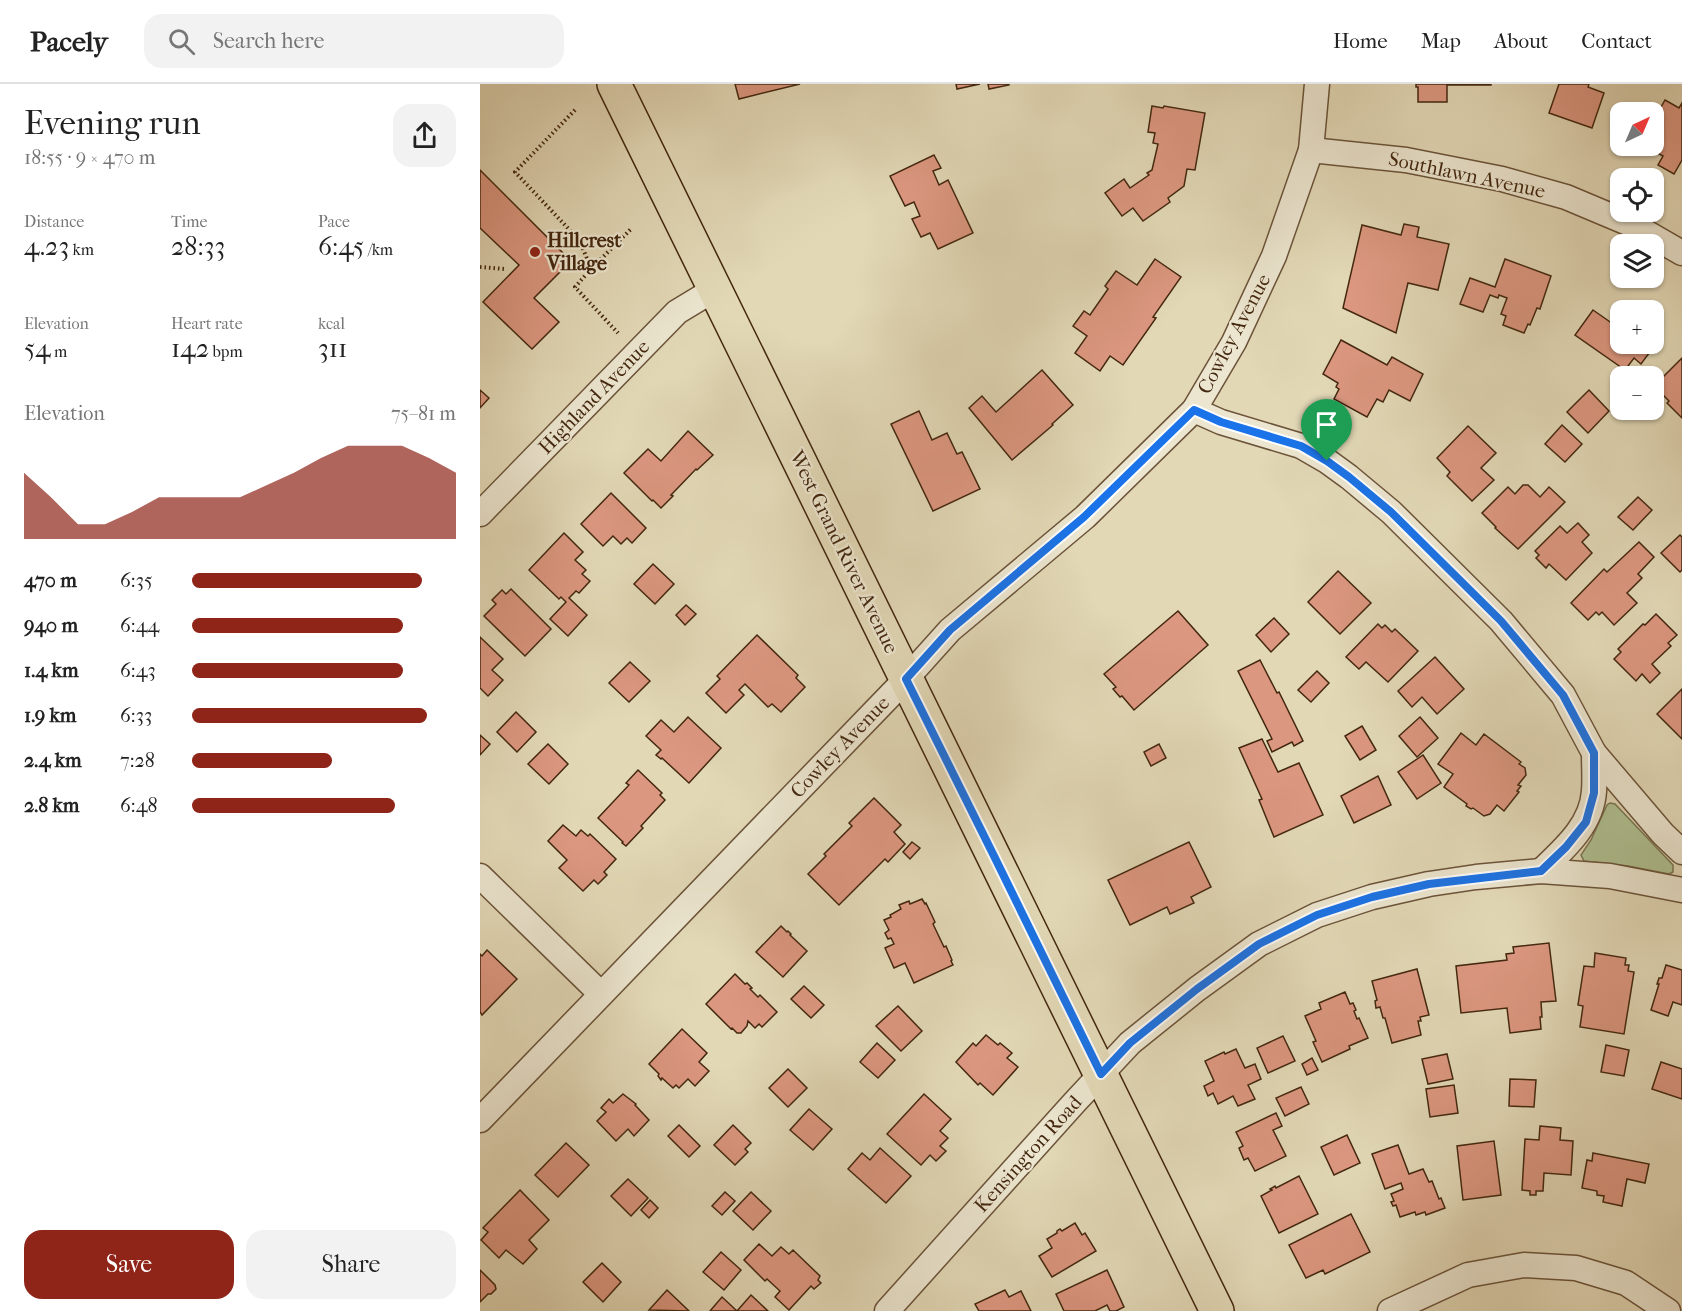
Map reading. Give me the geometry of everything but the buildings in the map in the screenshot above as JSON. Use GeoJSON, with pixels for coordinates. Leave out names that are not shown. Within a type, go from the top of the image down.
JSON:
{"type":"FeatureCollection","features":[{"type":"Feature","properties":{"kind":"main road","name":"West Grand River Avenue"},"geometry":{"type":"LineString","coordinates":[[614,84],[1217,1311]]}},
{"type":"Feature","properties":{"kind":"street","name":"Cowley Avenue"},"geometry":{"type":"LineString","coordinates":[[480,1120],[906,679],[950,630],[1084,517],[1194,410],[1234,342],[1274,256],[1311,150],[1317,84]]}},
{"type":"Feature","properties":{"kind":"street","name":"Southlawn Avenue"},"geometry":{"type":"LineString","coordinates":[[1311,150],[1406,160],[1502,179],[1566,197],[1635,226],[1682,253]]}},
{"type":"Feature","properties":{"kind":"street","name":"Highland Avenue"},"geometry":{"type":"LineString","coordinates":[[480,514],[676,312],[715,289]]}},
{"type":"Feature","properties":{"kind":"street"},"geometry":{"type":"LineString","coordinates":[[1194,410],[1221,422],[1301,446],[1349,477],[1391,512],[1501,621],[1543,670],[1563,695],[1594,753],[1663,834],[1682,852]]}},
{"type":"Feature","properties":{"kind":"street"},"geometry":{"type":"LineString","coordinates":[[1541,871],[1566,847],[1586,822],[1594,793],[1594,753]]}},
{"type":"Feature","properties":{"kind":"street","name":"Kensington Road"},"geometry":{"type":"LineString","coordinates":[[887,1311],[1130,1043],[1197,989],[1259,944],[1317,915],[1372,897],[1429,884],[1541,871],[1610,876],[1682,890]]}},
{"type":"Feature","properties":{"kind":"street"},"geometry":{"type":"LineString","coordinates":[[480,876],[602,994]]}},
{"type":"Feature","properties":{"kind":"street"},"geometry":{"type":"LineString","coordinates":[[1390,1311],[1468,1275],[1524,1265],[1576,1269],[1626,1283],[1668,1311]]}},
{"type":"Feature","properties":{"kind":"path"},"geometry":{"type":"LineString","coordinates":[[574,110],[515,172],[580,241],[591,269]]}},
{"type":"Feature","properties":{"kind":"path"},"geometry":{"type":"LineString","coordinates":[[618,333],[575,287],[632,228]]}},
{"type":"Feature","properties":{"kind":"path"},"geometry":{"type":"LineString","coordinates":[[480,267],[505,269]]}},
{"type":"Feature","properties":{"kind":"green space"},"geometry":{"type":"Polygon","coordinates":[[[1610,803],[1615,804],[1673,865],[1673,872],[1669,874],[1584,861],[1581,855],[1610,803]]]}},
{"type":"Feature","properties":{"kind":"place","name":"Hillcrest Village"},"geometry":{"type":"Point","coordinates":[535,252]}},
{"type":"Feature","properties":{"kind":"route"},"geometry":{"type":"LineString","coordinates":[[1194,410],[1221,422],[1301,446],[1327,461],[1391,512],[1446,566],[1501,621],[1563,695],[1594,753],[1594,793],[1586,822],[1566,847],[1541,871],[1429,884],[1372,897],[1317,915],[1259,944],[1149,1026],[1101,1074],[906,679],[950,630],[1084,517],[1194,410]]}}]}
